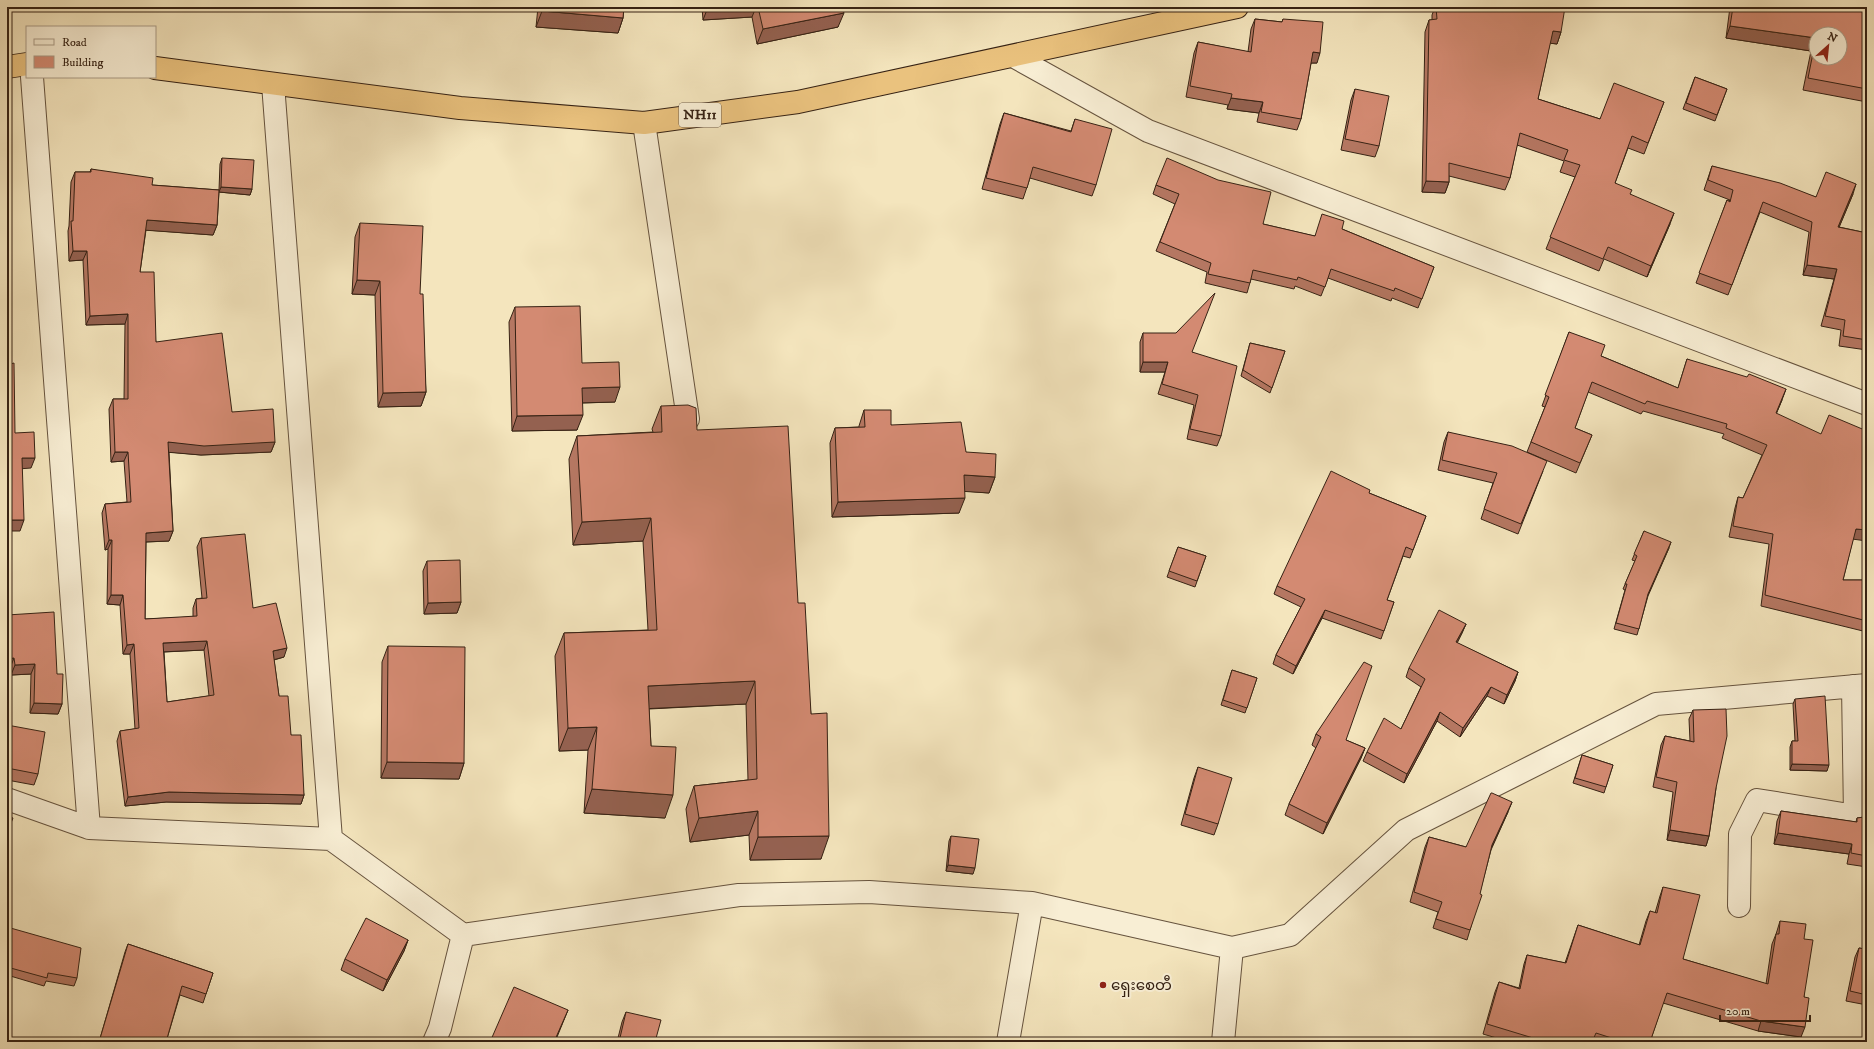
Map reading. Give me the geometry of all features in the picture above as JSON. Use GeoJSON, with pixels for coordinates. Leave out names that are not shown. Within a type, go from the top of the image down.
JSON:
{"type":"FeatureCollection","features":[{"type":"Feature","properties":{"kind":"highway","name":"NH11"},"geometry":{"type":"LineString","coordinates":[[156,68],[460,108],[644,123],[798,102],[1237,7]]}},
{"type":"Feature","properties":{"kind":"highway"},"geometry":{"type":"LineString","coordinates":[[7,67],[26,64]]}},
{"type":"Feature","properties":{"kind":"street"},"geometry":{"type":"LineString","coordinates":[[1012,56],[1148,131],[1867,404]]}},
{"type":"Feature","properties":{"kind":"street"},"geometry":{"type":"LineString","coordinates":[[32,78],[89,828]]}},
{"type":"Feature","properties":{"kind":"street"},"geometry":{"type":"LineString","coordinates":[[273,84],[331,839]]}},
{"type":"Feature","properties":{"kind":"street"},"geometry":{"type":"LineString","coordinates":[[644,123],[688,419]]}},
{"type":"Feature","properties":{"kind":"street"},"geometry":{"type":"LineString","coordinates":[[7,799],[89,828],[331,839],[464,935],[739,895],[869,892],[1032,903],[1232,948],[1290,935],[1406,830],[1656,704],[1860,685],[1855,816],[1757,800],[1740,834],[1739,906]]}},
{"type":"Feature","properties":{"kind":"street"},"geometry":{"type":"LineString","coordinates":[[1008,1042],[1032,903]]}},
{"type":"Feature","properties":{"kind":"street"},"geometry":{"type":"LineString","coordinates":[[434,1042],[440,1028],[464,935]]}},
{"type":"Feature","properties":{"kind":"street"},"geometry":{"type":"LineString","coordinates":[[1223,1042],[1232,948]]}},
{"type":"Feature","properties":{"kind":"building"},"geometry":{"type":"Polygon","coordinates":[[[542,7],[624,7],[623,18],[542,11],[542,7]]]}},
{"type":"Feature","properties":{"kind":"building"},"geometry":{"type":"Polygon","coordinates":[[[758,7],[842,7],[844,13],[763,29],[758,7]]]}},
{"type":"Feature","properties":{"kind":"building"},"geometry":{"type":"Polygon","coordinates":[[[1436,7],[1565,7],[1561,32],[1553,31],[1538,99],[1600,119],[1614,83],[1664,102],[1648,143],[1632,136],[1615,183],[1632,190],[1630,194],[1674,213],[1651,266],[1608,247],[1603,259],[1550,237],[1580,165],[1564,160],[1568,150],[1520,133],[1510,178],[1449,163],[1449,182],[1426,181],[1429,20],[1437,19],[1436,7]]]}},
{"type":"Feature","properties":{"kind":"building"},"geometry":{"type":"Polygon","coordinates":[[[1733,7],[1867,7],[1867,89],[1808,78],[1810,66],[1848,66],[1848,26],[1808,26],[1808,37],[1730,26],[1733,7]]]}},
{"type":"Feature","properties":{"kind":"building"},"geometry":{"type":"Polygon","coordinates":[[[1255,19],[1282,22],[1283,19],[1323,22],[1320,53],[1313,52],[1301,119],[1261,112],[1263,102],[1231,98],[1232,94],[1190,86],[1198,42],[1251,52],[1255,19]]]}},
{"type":"Feature","properties":{"kind":"building"},"geometry":{"type":"Polygon","coordinates":[[[1695,77],[1727,89],[1717,115],[1686,103],[1695,77]]]}},
{"type":"Feature","properties":{"kind":"building"},"geometry":{"type":"Polygon","coordinates":[[[1355,89],[1389,96],[1379,146],[1345,139],[1355,89]]]}},
{"type":"Feature","properties":{"kind":"building"},"geometry":{"type":"Polygon","coordinates":[[[1004,113],[1071,132],[1075,119],[1112,129],[1096,185],[1033,167],[1027,188],[986,178],[1004,113]]]}},
{"type":"Feature","properties":{"kind":"building"},"geometry":{"type":"Polygon","coordinates":[[[222,158],[254,160],[252,189],[221,187],[222,158]]]}},
{"type":"Feature","properties":{"kind":"building"},"geometry":{"type":"Polygon","coordinates":[[[1167,158],[1218,180],[1271,192],[1263,224],[1315,236],[1322,214],[1344,221],[1342,229],[1434,267],[1422,299],[1395,288],[1394,291],[1331,269],[1325,287],[1298,277],[1297,280],[1253,270],[1250,283],[1208,274],[1211,263],[1160,242],[1179,194],[1156,185],[1167,158]]]}},
{"type":"Feature","properties":{"kind":"building"},"geometry":{"type":"Polygon","coordinates":[[[1712,166],[1780,183],[1816,197],[1826,172],[1856,184],[1838,227],[1867,233],[1867,340],[1843,336],[1845,320],[1825,316],[1837,269],[1807,265],[1812,222],[1763,202],[1732,285],[1699,273],[1727,200],[1730,202],[1733,190],[1708,180],[1712,166]]]}},
{"type":"Feature","properties":{"kind":"building"},"geometry":{"type":"Polygon","coordinates":[[[91,169],[153,178],[152,185],[219,190],[217,225],[147,220],[140,272],[154,272],[156,342],[222,333],[232,412],[273,409],[275,442],[204,446],[168,442],[173,531],[146,533],[145,619],[197,616],[196,599],[207,598],[201,538],[245,534],[253,608],[276,603],[287,648],[273,651],[279,696],[288,696],[291,735],[301,735],[304,795],[169,792],[128,797],[120,731],[139,728],[134,644],[127,645],[123,595],[111,595],[112,540],[109,540],[105,504],[131,502],[128,452],[115,452],[113,399],[128,399],[128,314],[90,316],[87,251],[73,251],[71,221],[73,221],[75,172],[91,172],[91,169]],[[207,641],[163,643],[167,702],[214,695],[207,641]]]}},
{"type":"Feature","properties":{"kind":"building"},"geometry":{"type":"Polygon","coordinates":[[[360,223],[423,226],[420,294],[423,294],[426,392],[383,393],[380,281],[357,280],[360,223]]]}},
{"type":"Feature","properties":{"kind":"building"},"geometry":{"type":"Polygon","coordinates":[[[1215,293],[1192,352],[1237,366],[1221,436],[1190,429],[1198,395],[1162,384],[1168,362],[1143,362],[1143,333],[1176,333],[1215,293]]]}},
{"type":"Feature","properties":{"kind":"building"},"geometry":{"type":"Polygon","coordinates":[[[580,306],[582,363],[619,362],[620,387],[582,388],[583,415],[517,416],[515,307],[580,306]]]}},
{"type":"Feature","properties":{"kind":"building"},"geometry":{"type":"Polygon","coordinates":[[[1569,332],[1605,345],[1601,356],[1678,388],[1687,359],[1747,377],[1749,374],[1786,389],[1776,413],[1821,434],[1829,415],[1867,431],[1867,530],[1856,529],[1843,580],[1867,580],[1867,621],[1765,595],[1773,534],[1733,526],[1738,497],[1743,498],[1767,445],[1726,428],[1727,424],[1647,401],[1645,404],[1592,382],[1575,428],[1592,435],[1580,463],[1531,442],[1549,397],[1545,395],[1569,332]]]}},
{"type":"Feature","properties":{"kind":"building"},"geometry":{"type":"Polygon","coordinates":[[[1250,343],[1285,351],[1272,388],[1243,370],[1250,343]]]}},
{"type":"Feature","properties":{"kind":"building"},"geometry":{"type":"Polygon","coordinates":[[[14,363],[15,433],[34,432],[35,458],[22,458],[24,520],[7,520],[7,365],[14,363]]]}},
{"type":"Feature","properties":{"kind":"building"},"geometry":{"type":"Polygon","coordinates":[[[688,405],[696,408],[697,430],[788,426],[798,603],[805,603],[811,714],[827,713],[829,836],[758,837],[758,811],[699,818],[694,786],[757,779],[755,681],[648,686],[651,746],[676,747],[673,795],[592,789],[597,727],[568,728],[564,633],[657,630],[651,518],[582,522],[577,436],[662,432],[661,406],[688,405]]]}},
{"type":"Feature","properties":{"kind":"building"},"geometry":{"type":"Polygon","coordinates":[[[864,410],[891,410],[891,425],[961,422],[966,452],[996,454],[995,477],[964,475],[965,498],[838,502],[835,428],[865,427],[864,410]]]}},
{"type":"Feature","properties":{"kind":"building"},"geometry":{"type":"Polygon","coordinates":[[[1448,432],[1512,446],[1547,461],[1521,524],[1484,509],[1497,473],[1442,460],[1448,432]]]}},
{"type":"Feature","properties":{"kind":"building"},"geometry":{"type":"Polygon","coordinates":[[[1331,471],[1370,490],[1369,493],[1426,516],[1413,550],[1406,547],[1387,600],[1394,602],[1384,631],[1325,610],[1296,666],[1276,655],[1305,599],[1277,586],[1331,471]]]}},
{"type":"Feature","properties":{"kind":"building"},"geometry":{"type":"Polygon","coordinates":[[[1644,531],[1671,542],[1648,594],[1639,629],[1616,623],[1627,584],[1625,584],[1637,556],[1634,554],[1644,531]]]}},
{"type":"Feature","properties":{"kind":"building"},"geometry":{"type":"Polygon","coordinates":[[[1178,547],[1206,556],[1197,581],[1169,571],[1178,547]]]}},
{"type":"Feature","properties":{"kind":"building"},"geometry":{"type":"Polygon","coordinates":[[[460,560],[461,602],[428,603],[427,561],[460,560]]]}},
{"type":"Feature","properties":{"kind":"building"},"geometry":{"type":"Polygon","coordinates":[[[1439,610],[1466,624],[1456,642],[1518,672],[1507,695],[1491,687],[1463,728],[1440,712],[1407,774],[1367,752],[1384,718],[1401,729],[1425,679],[1409,668],[1439,610]]]}},
{"type":"Feature","properties":{"kind":"building"},"geometry":{"type":"Polygon","coordinates":[[[54,612],[57,674],[63,674],[62,704],[34,703],[35,664],[15,665],[14,658],[7,659],[7,615],[54,612]]]}},
{"type":"Feature","properties":{"kind":"building"},"geometry":{"type":"Polygon","coordinates":[[[388,646],[465,647],[464,763],[387,762],[388,646]]]}},
{"type":"Feature","properties":{"kind":"building"},"geometry":{"type":"Polygon","coordinates":[[[1364,662],[1372,666],[1346,740],[1365,748],[1327,823],[1289,804],[1321,737],[1316,734],[1364,662]]]}},
{"type":"Feature","properties":{"kind":"building"},"geometry":{"type":"Polygon","coordinates":[[[1232,670],[1257,678],[1247,708],[1223,700],[1232,670]]]}},
{"type":"Feature","properties":{"kind":"building"},"geometry":{"type":"Polygon","coordinates":[[[1825,696],[1829,765],[1792,764],[1792,741],[1798,741],[1795,699],[1825,696]]]}},
{"type":"Feature","properties":{"kind":"building"},"geometry":{"type":"Polygon","coordinates":[[[1726,709],[1727,736],[1716,788],[1709,836],[1670,830],[1677,782],[1656,777],[1665,736],[1694,742],[1693,710],[1726,709]]]}},
{"type":"Feature","properties":{"kind":"building"},"geometry":{"type":"Polygon","coordinates":[[[7,725],[45,732],[38,774],[7,768],[7,725]]]}},
{"type":"Feature","properties":{"kind":"building"},"geometry":{"type":"Polygon","coordinates":[[[1582,755],[1613,765],[1606,787],[1575,778],[1582,755]]]}},
{"type":"Feature","properties":{"kind":"building"},"geometry":{"type":"Polygon","coordinates":[[[1198,767],[1232,778],[1218,824],[1185,814],[1198,767]]]}},
{"type":"Feature","properties":{"kind":"building"},"geometry":{"type":"Polygon","coordinates":[[[1491,793],[1512,802],[1492,845],[1480,894],[1482,895],[1470,930],[1436,919],[1442,902],[1414,892],[1429,837],[1466,847],[1491,793]]]}},
{"type":"Feature","properties":{"kind":"building"},"geometry":{"type":"Polygon","coordinates":[[[1781,811],[1857,822],[1857,818],[1867,815],[1867,856],[1851,853],[1852,844],[1778,833],[1781,811]]]}},
{"type":"Feature","properties":{"kind":"building"},"geometry":{"type":"Polygon","coordinates":[[[7,816],[13,818],[7,833],[7,816]]]}},
{"type":"Feature","properties":{"kind":"building"},"geometry":{"type":"Polygon","coordinates":[[[951,836],[979,839],[975,868],[948,865],[951,836]]]}},
{"type":"Feature","properties":{"kind":"building"},"geometry":{"type":"Polygon","coordinates":[[[1663,887],[1700,895],[1683,959],[1768,984],[1776,934],[1779,934],[1780,921],[1806,924],[1804,939],[1813,940],[1804,997],[1809,998],[1805,1027],[1761,1021],[1667,993],[1650,1042],[1624,1042],[1596,1033],[1592,1042],[1532,1042],[1533,1038],[1487,1024],[1499,982],[1520,989],[1527,955],[1566,963],[1578,925],[1640,945],[1650,911],[1657,913],[1663,887]]]}},
{"type":"Feature","properties":{"kind":"building"},"geometry":{"type":"Polygon","coordinates":[[[366,918],[408,940],[387,980],[345,959],[366,918]]]}},
{"type":"Feature","properties":{"kind":"building"},"geometry":{"type":"Polygon","coordinates":[[[7,927],[81,948],[77,978],[48,973],[47,978],[7,967],[7,927]]]}},
{"type":"Feature","properties":{"kind":"building"},"geometry":{"type":"Polygon","coordinates":[[[1867,943],[1867,995],[1850,991],[1859,948],[1865,949],[1867,943]]]}},
{"type":"Feature","properties":{"kind":"building"},"geometry":{"type":"Polygon","coordinates":[[[128,944],[213,973],[206,994],[182,986],[166,1042],[99,1042],[128,944]]]}},
{"type":"Feature","properties":{"kind":"building"},"geometry":{"type":"Polygon","coordinates":[[[514,987],[568,1010],[554,1042],[490,1042],[514,987]]]}},
{"type":"Feature","properties":{"kind":"building"},"geometry":{"type":"Polygon","coordinates":[[[626,1012],[661,1020],[655,1042],[619,1042],[626,1012]]]}},
{"type":"Feature","properties":{"kind":"place","name":"ရှေးစေတီ"},"geometry":{"type":"Point","coordinates":[1103,985]}}]}
